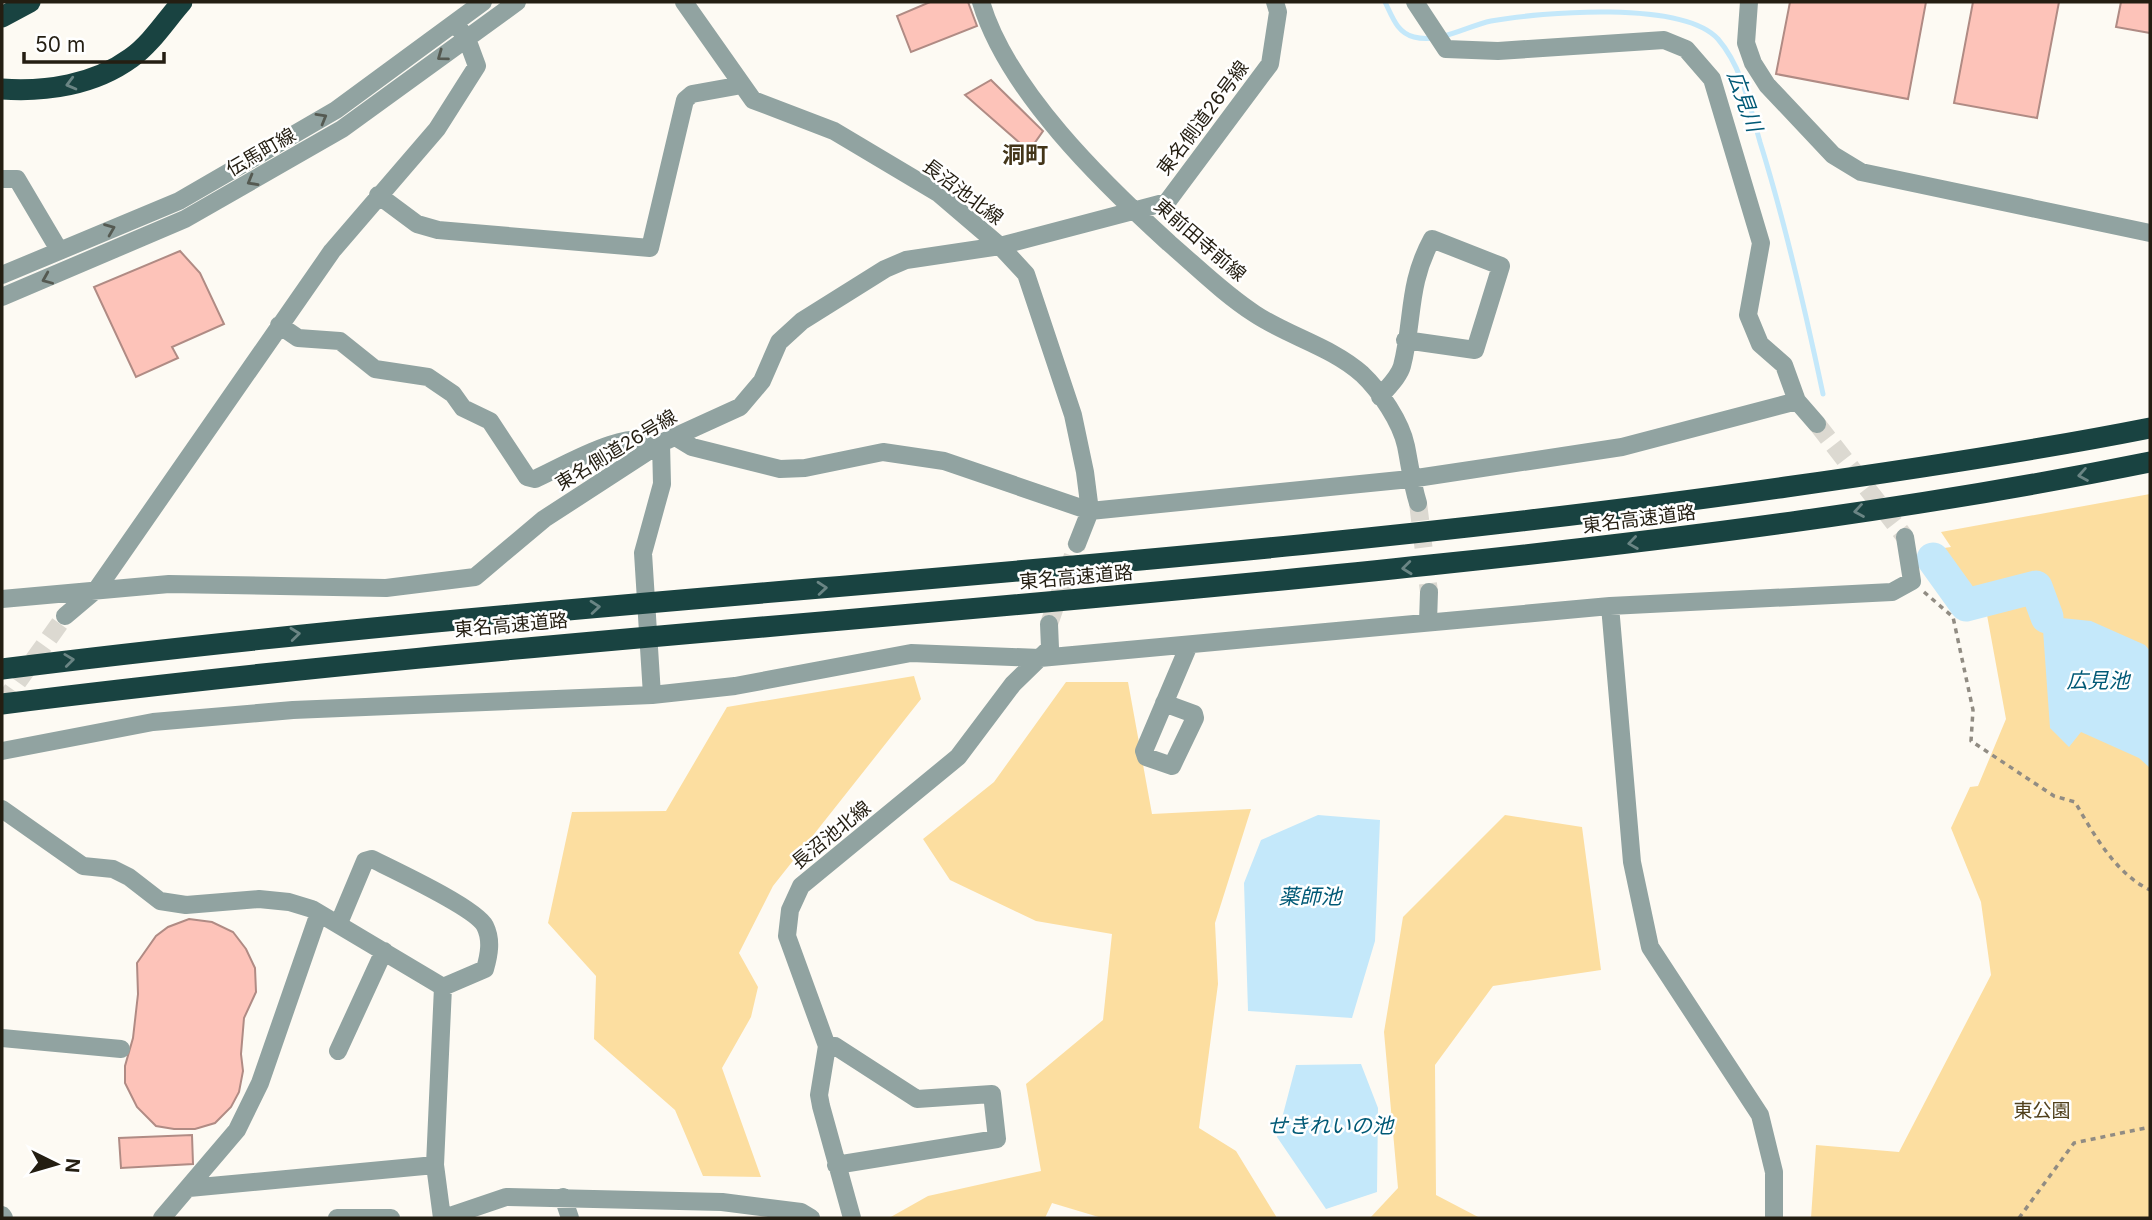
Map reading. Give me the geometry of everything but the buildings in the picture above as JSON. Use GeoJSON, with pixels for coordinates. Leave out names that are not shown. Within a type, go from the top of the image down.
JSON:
{"type":"FeatureCollection","features":[{"type":"Feature","properties":{"kind":"highway"},"geometry":{"type":"LineString","coordinates":[[2,18],[30,2]]}},
{"type":"Feature","properties":{"kind":"highway"},"geometry":{"type":"LineString","coordinates":[[2,89],[70,87],[112,68],[131,58],[182,2]]}},
{"type":"Feature","properties":{"kind":"highway","name":"東名高速道路"},"geometry":{"type":"LineString","coordinates":[[2,669],[222,641],[394,624],[1263,550],[1623,511],[1936,465],[2150,428]]}},
{"type":"Feature","properties":{"kind":"highway","name":"東名高速道路"},"geometry":{"type":"LineString","coordinates":[[2,704],[411,657],[1265,583],[1625,545],[1944,498],[2150,462]]}},
{"type":"Feature","properties":{"kind":"street","name":"伝馬町線"},"geometry":{"type":"LineString","coordinates":[[2,275],[179,201],[336,110],[483,2]]}},
{"type":"Feature","properties":{"kind":"street","name":"伝馬町線"},"geometry":{"type":"LineString","coordinates":[[2,297],[185,219],[342,129],[517,2]]}},
{"type":"Feature","properties":{"kind":"street","name":"長沼池北線"},"geometry":{"type":"LineString","coordinates":[[684,2],[753,100],[834,131],[938,193],[1000,246],[1027,274],[1073,415],[1090,511]]}},
{"type":"Feature","properties":{"kind":"street","name":"東前田寺前線"},"geometry":{"type":"LineString","coordinates":[[981,2],[987,21],[1023,83],[1093,171],[1202,272],[1255,314],[1362,374],[1394,416],[1406,444],[1410,479],[1418,503]]}},
{"type":"Feature","properties":{"kind":"street","name":"東名側道26号線"},"geometry":{"type":"LineString","coordinates":[[2,599],[169,584],[386,588],[475,576],[544,519],[668,439],[740,407],[762,381],[779,342],[802,321],[885,270],[906,260],[1000,246],[1167,202],[1270,64],[1278,12],[1275,2]]}},
{"type":"Feature","properties":{"kind":"street"},"geometry":{"type":"LineString","coordinates":[[1415,2],[1446,49],[1498,51],[1664,40],[1686,49],[1712,79],[1761,243],[1748,314],[1760,344],[1784,365],[1797,401],[1817,424]]}},
{"type":"Feature","properties":{"kind":"street"},"geometry":{"type":"LineString","coordinates":[[1749,2],[1746,43],[1753,63],[1767,85],[1833,155],[1861,172],[2150,233]]}},
{"type":"Feature","properties":{"kind":"street"},"geometry":{"type":"LineString","coordinates":[[65,616],[97,589],[332,251],[437,129],[477,66],[467,39],[455,23]]}},
{"type":"Feature","properties":{"kind":"street"},"geometry":{"type":"LineString","coordinates":[[378,195],[417,224],[439,230],[650,248],[685,100],[692,94],[742,85]]}},
{"type":"Feature","properties":{"kind":"street"},"geometry":{"type":"LineString","coordinates":[[2,179],[17,179],[58,250]]}},
{"type":"Feature","properties":{"kind":"street"},"geometry":{"type":"LineString","coordinates":[[1380,397],[1401,368],[1405,340],[1418,265],[1432,239],[1501,266],[1475,350],[1405,340]]}},
{"type":"Feature","properties":{"kind":"street"},"geometry":{"type":"LineString","coordinates":[[279,325],[298,338],[340,341],[376,369],[428,377],[453,394],[463,408],[490,421],[527,477],[535,478],[629,438],[649,437],[668,439],[780,469],[805,468],[883,452],[944,461],[1090,511],[1410,479],[1622,447],[1797,401]]}},
{"type":"Feature","properties":{"kind":"street"},"geometry":{"type":"LineString","coordinates":[[652,695],[643,553],[662,484],[668,439]]}},
{"type":"Feature","properties":{"kind":"street"},"geometry":{"type":"LineString","coordinates":[[1077,544],[1090,511]]}},
{"type":"Feature","properties":{"kind":"street"},"geometry":{"type":"LineString","coordinates":[[2,751],[85,733],[178,719],[293,710],[652,695],[735,686],[911,653],[1040,659],[1610,606],[1892,592],[1912,582],[1905,537]]}},
{"type":"Feature","properties":{"kind":"street"},"geometry":{"type":"LineString","coordinates":[[1428,622],[1429,592]]}},
{"type":"Feature","properties":{"kind":"street"},"geometry":{"type":"LineString","coordinates":[[1610,606],[1632,862],[1650,947],[1760,1115],[1774,1172],[1774,1218]]}},
{"type":"Feature","properties":{"kind":"street"},"geometry":{"type":"LineString","coordinates":[[1040,659],[1049,648],[1049,624]]}},
{"type":"Feature","properties":{"kind":"street"},"geometry":{"type":"LineString","coordinates":[[1164,703],[1189,645]]}},
{"type":"Feature","properties":{"kind":"street","name":"長沼池北線"},"geometry":{"type":"LineString","coordinates":[[852,1218],[819,1095],[827,1046],[787,936],[790,909],[801,886],[958,757],[1013,684],[1040,659]]}},
{"type":"Feature","properties":{"kind":"street"},"geometry":{"type":"LineString","coordinates":[[2,809],[83,866],[113,869],[129,877],[160,901],[186,905],[259,899],[289,902],[339,923],[443,987]]}},
{"type":"Feature","properties":{"kind":"street"},"geometry":{"type":"LineString","coordinates":[[339,923],[365,860],[372,859],[430,888],[484,923],[489,939],[485,969],[443,987]]}},
{"type":"Feature","properties":{"kind":"street"},"geometry":{"type":"LineString","coordinates":[[162,1218],[237,1130],[260,1083],[319,913]]}},
{"type":"Feature","properties":{"kind":"street"},"geometry":{"type":"LineString","coordinates":[[338,1051],[384,951]]}},
{"type":"Feature","properties":{"kind":"street"},"geometry":{"type":"LineString","coordinates":[[443,987],[435,1165],[443,1218],[506,1197],[722,1202],[801,1212],[811,1218]]}},
{"type":"Feature","properties":{"kind":"street"},"geometry":{"type":"LineString","coordinates":[[2,1038],[121,1049]]}},
{"type":"Feature","properties":{"kind":"street"},"geometry":{"type":"LineString","coordinates":[[827,1046],[835,1046],[917,1099],[992,1094],[997,1139],[836,1165]]}},
{"type":"Feature","properties":{"kind":"street"},"geometry":{"type":"LineString","coordinates":[[189,1188],[435,1165]]}},
{"type":"Feature","properties":{"kind":"street"},"geometry":{"type":"LineString","coordinates":[[563,1198],[570,1218]]}},
{"type":"Feature","properties":{"kind":"street"},"geometry":{"type":"LineString","coordinates":[[337,1218],[391,1218]]}},
{"type":"Feature","properties":{"kind":"path"},"geometry":{"type":"LineString","coordinates":[[1912,582],[1953,617],[1973,710],[1971,741],[2054,796],[2076,802],[2096,838],[2134,882],[2150,890]]}},
{"type":"Feature","properties":{"kind":"path"},"geometry":{"type":"LineString","coordinates":[[2019,1218],[2074,1143],[2150,1127]]}},
{"type":"Feature","properties":{"kind":"green space","name":"東公園"},"geometry":{"type":"Polygon","coordinates":[[[2150,494],[2150,1218],[1811,1218],[1816,1145],[1899,1152],[1991,975],[1981,902],[1951,828],[1970,787],[1978,786],[2006,719],[1987,615],[1923,551],[1951,547],[1941,532],[2150,494]]]}},
{"type":"Feature","properties":{"kind":"green space"},"geometry":{"type":"Polygon","coordinates":[[[914,676],[921,699],[773,886],[739,953],[758,987],[751,1017],[722,1068],[761,1177],[703,1176],[675,1110],[594,1039],[596,976],[548,923],[572,812],[666,811],[727,707],[914,676]]]}},
{"type":"Feature","properties":{"kind":"green space"},"geometry":{"type":"Polygon","coordinates":[[[1066,682],[1128,682],[1152,814],[1251,809],[1215,923],[1218,984],[1199,1128],[1236,1151],[1277,1218],[1102,1218],[1052,1203],[1045,1218],[889,1218],[928,1196],[1041,1171],[1026,1084],[1103,1020],[1112,934],[1036,921],[950,880],[923,839],[994,782],[1066,682]]]}},
{"type":"Feature","properties":{"kind":"green space"},"geometry":{"type":"Polygon","coordinates":[[[1505,815],[1582,827],[1601,970],[1493,986],[1435,1065],[1436,1195],[1480,1218],[1370,1218],[1398,1188],[1384,1032],[1403,917],[1505,815]]]}},
{"type":"Feature","properties":{"kind":"water","name":"広見池"},"geometry":{"type":"Polygon","coordinates":[[[2042,616],[2091,621],[2145,645],[2150,651],[2150,768],[2139,758],[2081,732],[2069,747],[2050,728],[2042,616]]]}},
{"type":"Feature","properties":{"kind":"water","name":"薬師池"},"geometry":{"type":"Polygon","coordinates":[[[1318,815],[1380,820],[1375,941],[1352,1018],[1248,1011],[1244,883],[1261,840],[1318,815]]]}},
{"type":"Feature","properties":{"kind":"water","name":"せきれいの池"},"geometry":{"type":"Polygon","coordinates":[[[1361,1064],[1378,1108],[1377,1192],[1326,1209],[1277,1137],[1296,1065],[1361,1064]]]}},
{"type":"Feature","properties":{"kind":"waterway","name":"広見川"},"geometry":{"type":"LineString","coordinates":[[1385,2],[1403,32],[1424,39],[1491,21],[1576,12],[1644,14],[1675,18],[1700,27],[1718,39],[1733,62],[1749,101],[1787,236],[1823,394]]}},
{"type":"Feature","properties":{"kind":"waterway","name":"広見川"},"geometry":{"type":"LineString","coordinates":[[1933,559],[1966,605],[2036,587],[2047,617]]}},
{"type":"Feature","properties":{"kind":"tunnel"},"geometry":{"type":"LineString","coordinates":[[1817,424],[1905,537]]}},
{"type":"Feature","properties":{"kind":"tunnel"},"geometry":{"type":"LineString","coordinates":[[1418,503],[1429,592]]}},
{"type":"Feature","properties":{"kind":"tunnel"},"geometry":{"type":"LineString","coordinates":[[1049,624],[1077,544]]}},
{"type":"Feature","properties":{"kind":"tunnel"},"geometry":{"type":"LineString","coordinates":[[2,704],[65,616]]}},
{"type":"Feature","properties":{"kind":"district","name":"洞町"},"geometry":{"type":"Point","coordinates":[1025,155]}}]}
